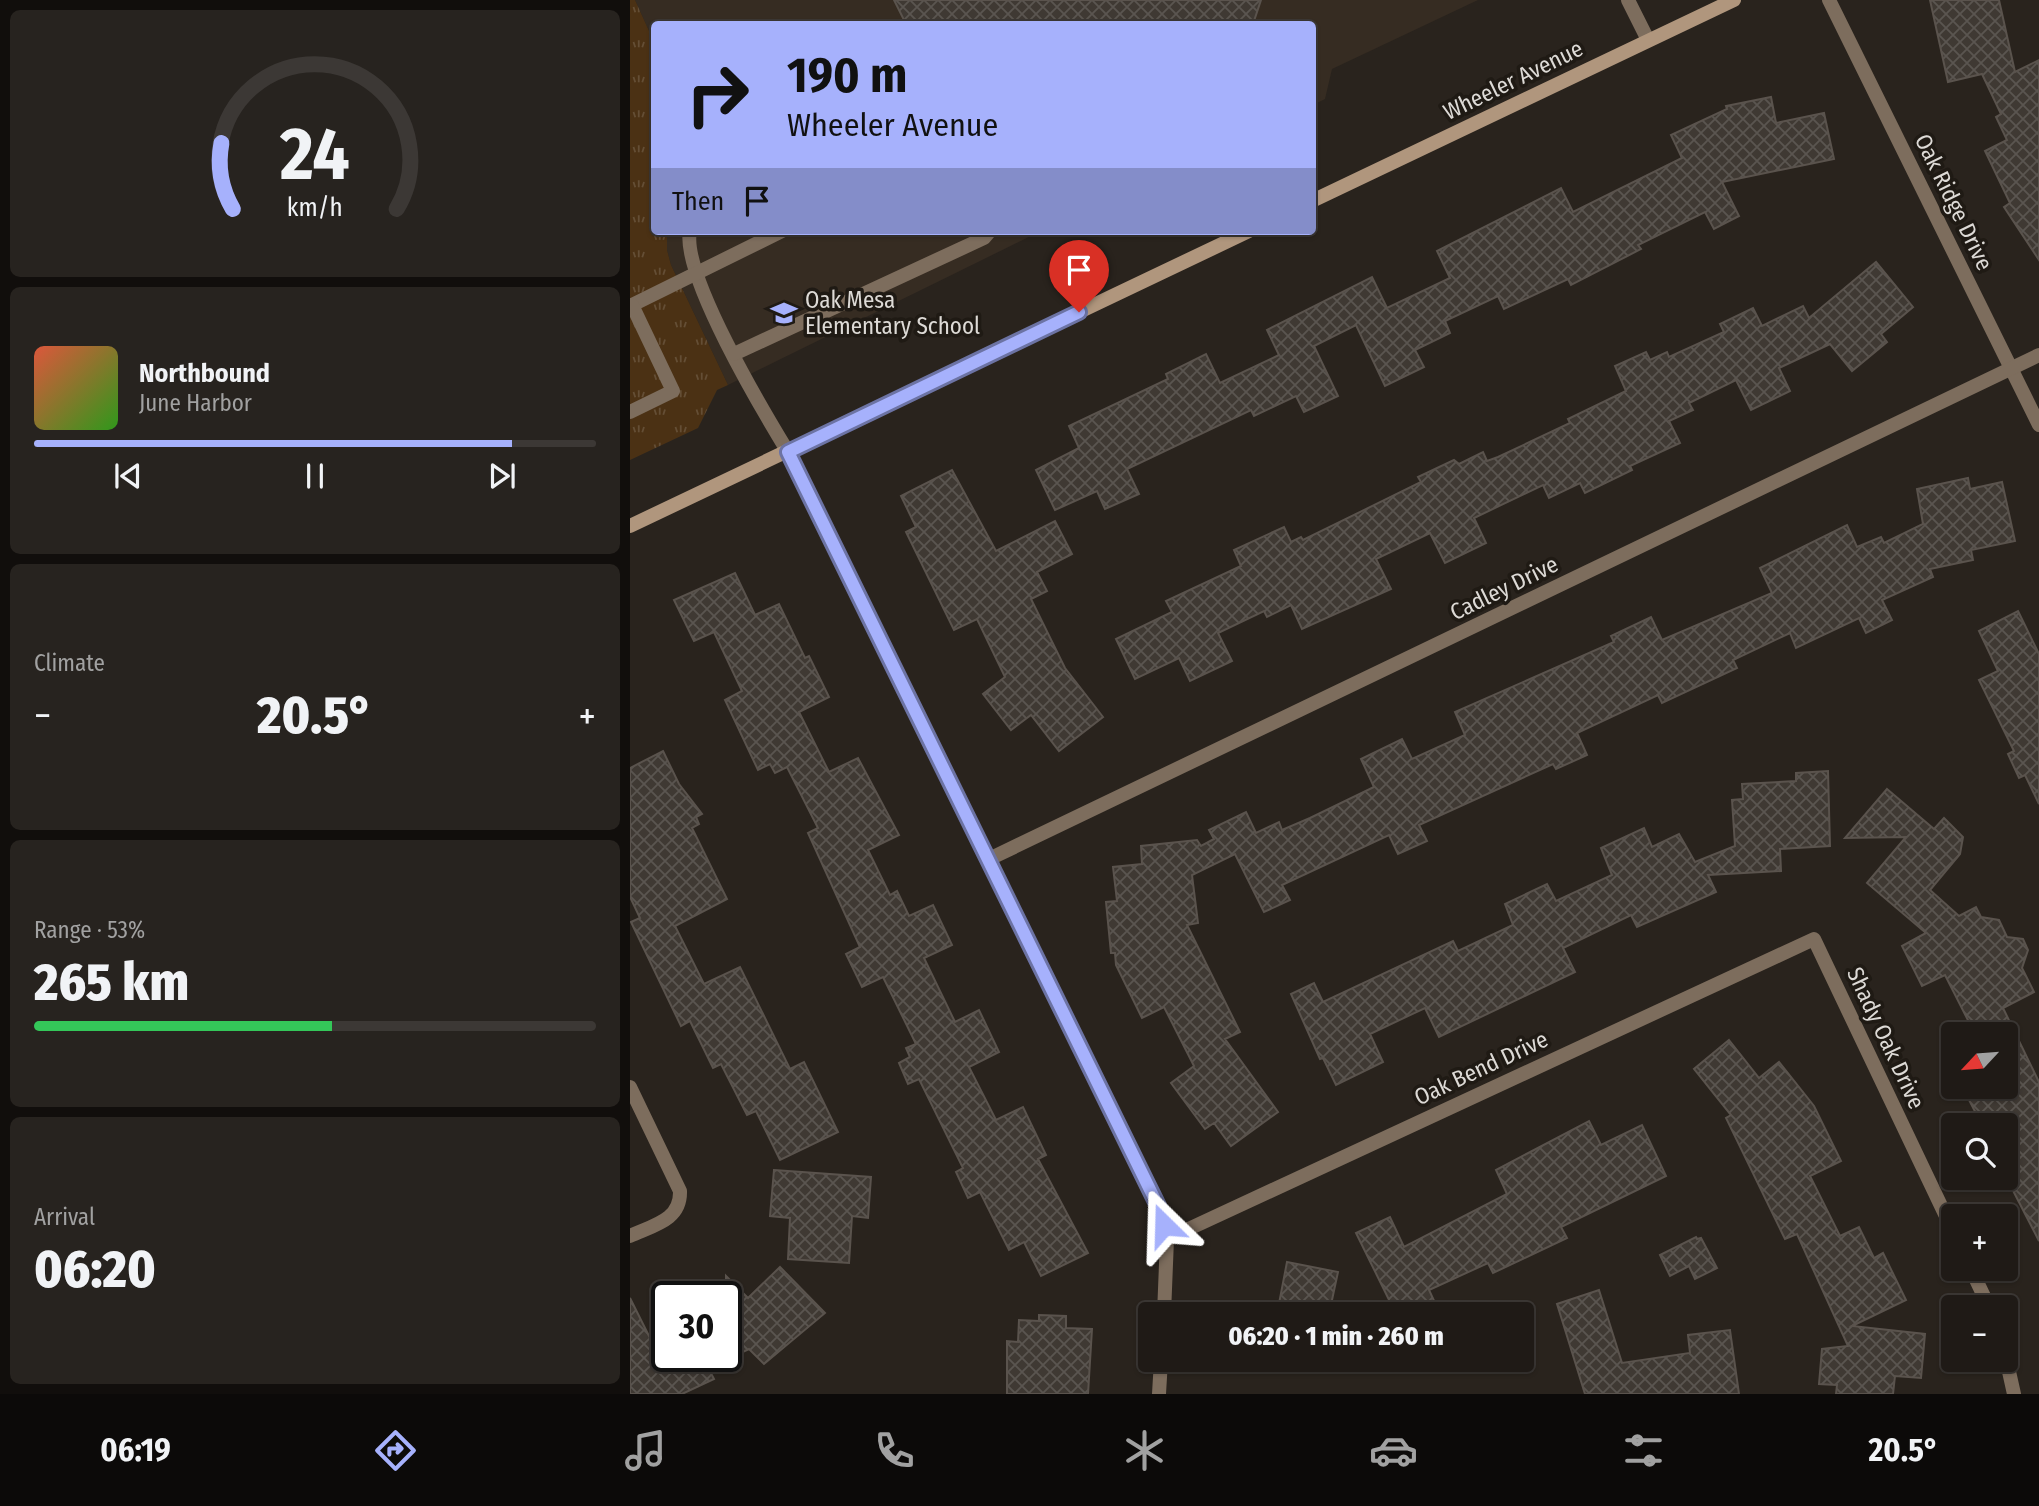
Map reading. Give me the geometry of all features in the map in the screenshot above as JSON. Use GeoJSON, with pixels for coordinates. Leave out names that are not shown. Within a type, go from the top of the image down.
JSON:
{"type":"FeatureCollection","features":[{"type":"Feature","properties":{"kind":"main road","name":"Wheeler Avenue"},"geometry":{"type":"LineString","coordinates":[[1316,199],[1734,0]]}},
{"type":"Feature","properties":{"kind":"main road"},"geometry":{"type":"LineString","coordinates":[[630,526],[1242,235]]}},
{"type":"Feature","properties":{"kind":"street"},"geometry":{"type":"LineString","coordinates":[[1628,0],[1648,40]]}},
{"type":"Feature","properties":{"kind":"street","name":"Oak Ridge Drive"},"geometry":{"type":"LineString","coordinates":[[1829,0],[2039,425]]}},
{"type":"Feature","properties":{"kind":"street"},"geometry":{"type":"LineString","coordinates":[[689,235],[687,243],[695,272],[734,354],[788,452],[1160,1210],[1167,1239],[1164,1302]]}},
{"type":"Feature","properties":{"kind":"street"},"geometry":{"type":"LineString","coordinates":[[630,412],[673,391],[631,305],[774,235]]}},
{"type":"Feature","properties":{"kind":"street"},"geometry":{"type":"LineString","coordinates":[[734,354],[987,235]]}},
{"type":"Feature","properties":{"kind":"street","name":"Cadley Drive"},"geometry":{"type":"LineString","coordinates":[[987,860],[2039,355]]}},
{"type":"Feature","properties":{"kind":"street","name":"Oak Bend Drive"},"geometry":{"type":"LineString","coordinates":[[1167,1239],[1814,939]]}},
{"type":"Feature","properties":{"kind":"street","name":"Shady Oak Drive"},"geometry":{"type":"LineString","coordinates":[[1814,939],[1941,1206]]}},
{"type":"Feature","properties":{"kind":"street"},"geometry":{"type":"LineString","coordinates":[[630,1087],[680,1191],[681,1205],[672,1217],[630,1236]]}},
{"type":"Feature","properties":{"kind":"street"},"geometry":{"type":"LineString","coordinates":[[1159,1394],[1160,1372]]}},
{"type":"Feature","properties":{"kind":"street"},"geometry":{"type":"LineString","coordinates":[[2009,1372],[2014,1394]]}},
{"type":"Feature","properties":{"kind":"shaded area"},"geometry":{"type":"Polygon","coordinates":[[[635,0],[1478,0],[1332,69],[1325,99],[1316,104],[1316,21],[651,21],[651,35],[635,0]]]}},
{"type":"Feature","properties":{"kind":"shaded area","name":"Oak Mesa Elementary School"},"geometry":{"type":"Polygon","coordinates":[[[667,235],[1033,235],[728,385],[671,265],[667,235]]]}},
{"type":"Feature","properties":{"kind":"green space"},"geometry":{"type":"Polygon","coordinates":[[[630,0],[635,0],[651,35],[651,235],[667,235],[671,265],[728,385],[717,390],[698,428],[630,460],[630,0]]]}},
{"type":"Feature","properties":{"kind":"building"},"geometry":{"type":"Polygon","coordinates":[[[894,0],[1261,0],[1254,21],[904,21],[894,0]]]}},
{"type":"Feature","properties":{"kind":"building"},"geometry":{"type":"Polygon","coordinates":[[[1930,0],[1999,0],[2015,72],[2039,60],[2039,260],[2004,207],[2010,203],[1985,151],[2007,140],[1996,117],[2001,114],[1982,74],[1948,82],[1930,0]]]}},
{"type":"Feature","properties":{"kind":"building"},"geometry":{"type":"Polygon","coordinates":[[[1771,97],[1776,123],[1824,113],[1834,159],[1722,182],[1739,216],[1714,229],[1705,212],[1638,245],[1641,249],[1571,285],[1568,279],[1504,309],[1498,296],[1445,321],[1450,333],[1415,350],[1424,367],[1385,386],[1356,325],[1314,346],[1338,396],[1304,412],[1296,396],[1254,416],[1251,410],[1127,469],[1139,494],[1105,509],[1097,491],[1055,510],[1036,470],[1079,448],[1069,426],[1168,379],[1166,374],[1206,354],[1220,383],[1279,355],[1267,330],[1372,277],[1387,308],[1450,278],[1437,251],[1561,188],[1573,212],[1682,158],[1671,135],[1727,109],[1726,106],[1771,97]]]}},
{"type":"Feature","properties":{"kind":"building"},"geometry":{"type":"Polygon","coordinates":[[[1876,262],[1913,307],[1881,334],[1887,342],[1852,371],[1830,344],[1779,368],[1790,391],[1751,410],[1736,380],[1689,403],[1693,410],[1669,421],[1680,443],[1630,466],[1632,470],[1585,493],[1580,483],[1549,498],[1543,485],[1474,518],[1486,543],[1445,563],[1430,533],[1376,559],[1391,589],[1302,629],[1291,605],[1267,617],[1264,611],[1218,633],[1232,661],[1190,681],[1179,658],[1135,679],[1116,639],[1172,612],[1166,601],[1241,566],[1234,550],[1284,527],[1291,542],[1301,537],[1303,540],[1421,482],[1418,477],[1454,460],[1459,464],[1483,452],[1487,461],[1498,457],[1570,423],[1568,419],[1626,391],[1615,366],[1646,352],[1650,360],[1667,352],[1669,357],[1724,332],[1720,324],[1753,308],[1762,326],[1803,306],[1809,318],[1876,262]]]}},
{"type":"Feature","properties":{"kind":"building"},"geometry":{"type":"Polygon","coordinates":[[[952,470],[996,551],[1055,521],[1072,554],[1037,572],[1047,591],[1031,599],[1065,668],[1103,717],[1059,751],[1031,715],[1011,730],[983,694],[1005,677],[977,619],[954,630],[906,532],[916,527],[901,496],[952,470]]]}},
{"type":"Feature","properties":{"kind":"building"},"geometry":{"type":"Polygon","coordinates":[[[1968,478],[1970,489],[2002,482],[2015,541],[1971,550],[1973,560],[1930,569],[1933,577],[1882,600],[1892,620],[1866,633],[1859,618],[1796,648],[1790,633],[1733,660],[1737,668],[1662,703],[1658,695],[1577,733],[1587,755],[1556,769],[1553,764],[1419,825],[1427,841],[1398,854],[1389,835],[1282,885],[1290,900],[1264,912],[1235,854],[1192,875],[1198,923],[1187,925],[1240,1032],[1225,1039],[1278,1112],[1231,1146],[1214,1123],[1205,1129],[1171,1083],[1194,1066],[1164,1007],[1142,1018],[1116,965],[1115,953],[1111,953],[1106,902],[1117,901],[1113,867],[1142,864],[1141,846],[1197,840],[1201,846],[1214,839],[1209,830],[1246,812],[1256,833],[1279,822],[1282,830],[1310,818],[1374,787],[1361,759],[1402,739],[1412,759],[1465,735],[1455,712],[1614,642],[1611,636],[1651,617],[1662,640],[1772,593],[1760,568],[1847,525],[1857,547],[1881,537],[1884,543],[1923,524],[1917,489],[1968,478]]]}},
{"type":"Feature","properties":{"kind":"building"},"geometry":{"type":"Polygon","coordinates":[[[735,573],[755,615],[779,604],[805,658],[809,656],[829,697],[799,712],[829,772],[858,758],[899,835],[868,850],[890,895],[897,891],[909,916],[933,905],[952,945],[924,958],[955,1022],[979,1010],[999,1052],[969,1067],[996,1120],[1023,1107],[1046,1155],[1038,1159],[1088,1253],[1041,1276],[1024,1242],[1009,1250],[980,1192],[968,1198],[956,1172],[963,1168],[919,1079],[908,1084],[899,1063],[910,1057],[906,1048],[916,1044],[883,977],[862,987],[846,954],[860,947],[808,833],[818,828],[787,767],[775,773],[770,764],[758,770],[725,700],[742,691],[714,632],[694,641],[674,600],[735,573]]]}},
{"type":"Feature","properties":{"kind":"building"},"geometry":{"type":"Polygon","coordinates":[[[2018,611],[2039,654],[2039,804],[2025,775],[2019,778],[2008,754],[2014,751],[1979,680],[1998,671],[1979,631],[2018,611]]]}},
{"type":"Feature","properties":{"kind":"building"},"geometry":{"type":"Polygon","coordinates":[[[663,751],[679,784],[702,814],[696,817],[699,824],[692,828],[727,899],[675,926],[704,984],[740,967],[790,1069],[804,1062],[838,1132],[780,1160],[756,1111],[747,1115],[721,1064],[713,1068],[690,1021],[681,1026],[631,922],[640,918],[630,897],[630,768],[663,751]]]}},
{"type":"Feature","properties":{"kind":"building"},"geometry":{"type":"Polygon","coordinates":[[[1828,771],[1830,846],[1780,849],[1781,871],[1708,875],[1716,892],[1637,927],[1631,915],[1563,948],[1575,972],[1439,1037],[1425,1008],[1370,1034],[1383,1062],[1336,1085],[1323,1058],[1320,1059],[1291,994],[1314,983],[1323,1002],[1453,941],[1458,951],[1513,925],[1505,904],[1547,884],[1556,901],[1612,875],[1601,848],[1644,828],[1652,847],[1679,834],[1695,862],[1735,846],[1732,800],[1743,799],[1742,784],[1796,781],[1796,773],[1828,771]]]}},
{"type":"Feature","properties":{"kind":"building"},"geometry":{"type":"Polygon","coordinates":[[[1887,789],[1934,829],[1944,818],[1963,837],[1960,854],[1930,890],[1959,916],[1976,907],[1981,917],[1999,920],[2007,937],[2023,939],[2028,950],[2022,968],[2034,992],[2003,1008],[2010,1022],[1969,1022],[1945,975],[1922,986],[1902,946],[1926,933],[1867,883],[1906,837],[1845,838],[1887,789]]]}},
{"type":"Feature","properties":{"kind":"building"},"geometry":{"type":"Polygon","coordinates":[[[2018,1039],[2039,1082],[2039,1241],[2013,1190],[2018,1190],[2018,1113],[1976,1113],[1969,1099],[2018,1099],[2018,1039]]]}},
{"type":"Feature","properties":{"kind":"building"},"geometry":{"type":"Polygon","coordinates":[[[1729,1040],[1759,1078],[1779,1062],[1814,1106],[1841,1161],[1810,1176],[1840,1236],[1859,1227],[1874,1258],[1883,1253],[1906,1300],[1852,1326],[1925,1334],[1921,1378],[1895,1376],[1893,1394],[1836,1394],[1837,1385],[1819,1384],[1822,1349],[1848,1346],[1797,1234],[1785,1239],[1726,1118],[1731,1115],[1694,1069],[1729,1040]]]}},
{"type":"Feature","properties":{"kind":"building"},"geometry":{"type":"Polygon","coordinates":[[[1589,1121],[1601,1145],[1642,1125],[1666,1176],[1561,1227],[1567,1238],[1493,1273],[1488,1263],[1429,1290],[1435,1302],[1390,1302],[1356,1233],[1390,1217],[1404,1247],[1507,1194],[1496,1170],[1589,1121]]]}},
{"type":"Feature","properties":{"kind":"building"},"geometry":{"type":"Polygon","coordinates":[[[774,1170],[871,1177],[868,1218],[852,1216],[849,1263],[788,1259],[790,1218],[770,1216],[774,1170]]]}},
{"type":"Feature","properties":{"kind":"building"},"geometry":{"type":"Polygon","coordinates":[[[1696,1237],[1701,1238],[1717,1268],[1695,1279],[1689,1266],[1670,1276],[1660,1255],[1696,1237]]]}},
{"type":"Feature","properties":{"kind":"building"},"geometry":{"type":"Polygon","coordinates":[[[1287,1262],[1338,1272],[1332,1302],[1279,1302],[1287,1262]]]}},
{"type":"Feature","properties":{"kind":"building"},"geometry":{"type":"Polygon","coordinates":[[[780,1267],[825,1313],[764,1364],[749,1349],[742,1352],[742,1292],[748,1298],[780,1267]]]}},
{"type":"Feature","properties":{"kind":"building"},"geometry":{"type":"Polygon","coordinates":[[[1599,1290],[1622,1363],[1690,1353],[1688,1335],[1730,1330],[1739,1394],[1585,1394],[1557,1304],[1599,1290]]]}},
{"type":"Feature","properties":{"kind":"building"},"geometry":{"type":"Polygon","coordinates":[[[630,1298],[651,1340],[651,1372],[710,1372],[714,1379],[682,1394],[630,1394],[630,1298]]]}},
{"type":"Feature","properties":{"kind":"building"},"geometry":{"type":"Polygon","coordinates":[[[1039,1315],[1066,1316],[1066,1328],[1092,1329],[1088,1394],[1007,1394],[1007,1341],[1018,1342],[1019,1320],[1039,1321],[1039,1315]]]}},
{"type":"Feature","properties":{"kind":"place","name":"Oak Mesa Elementary School"},"geometry":{"type":"Point","coordinates":[784,313]}},
{"type":"Feature","properties":{"kind":"route"},"geometry":{"type":"LineString","coordinates":[[1079,312],[788,452],[1160,1210],[1164,1225]]}}]}
